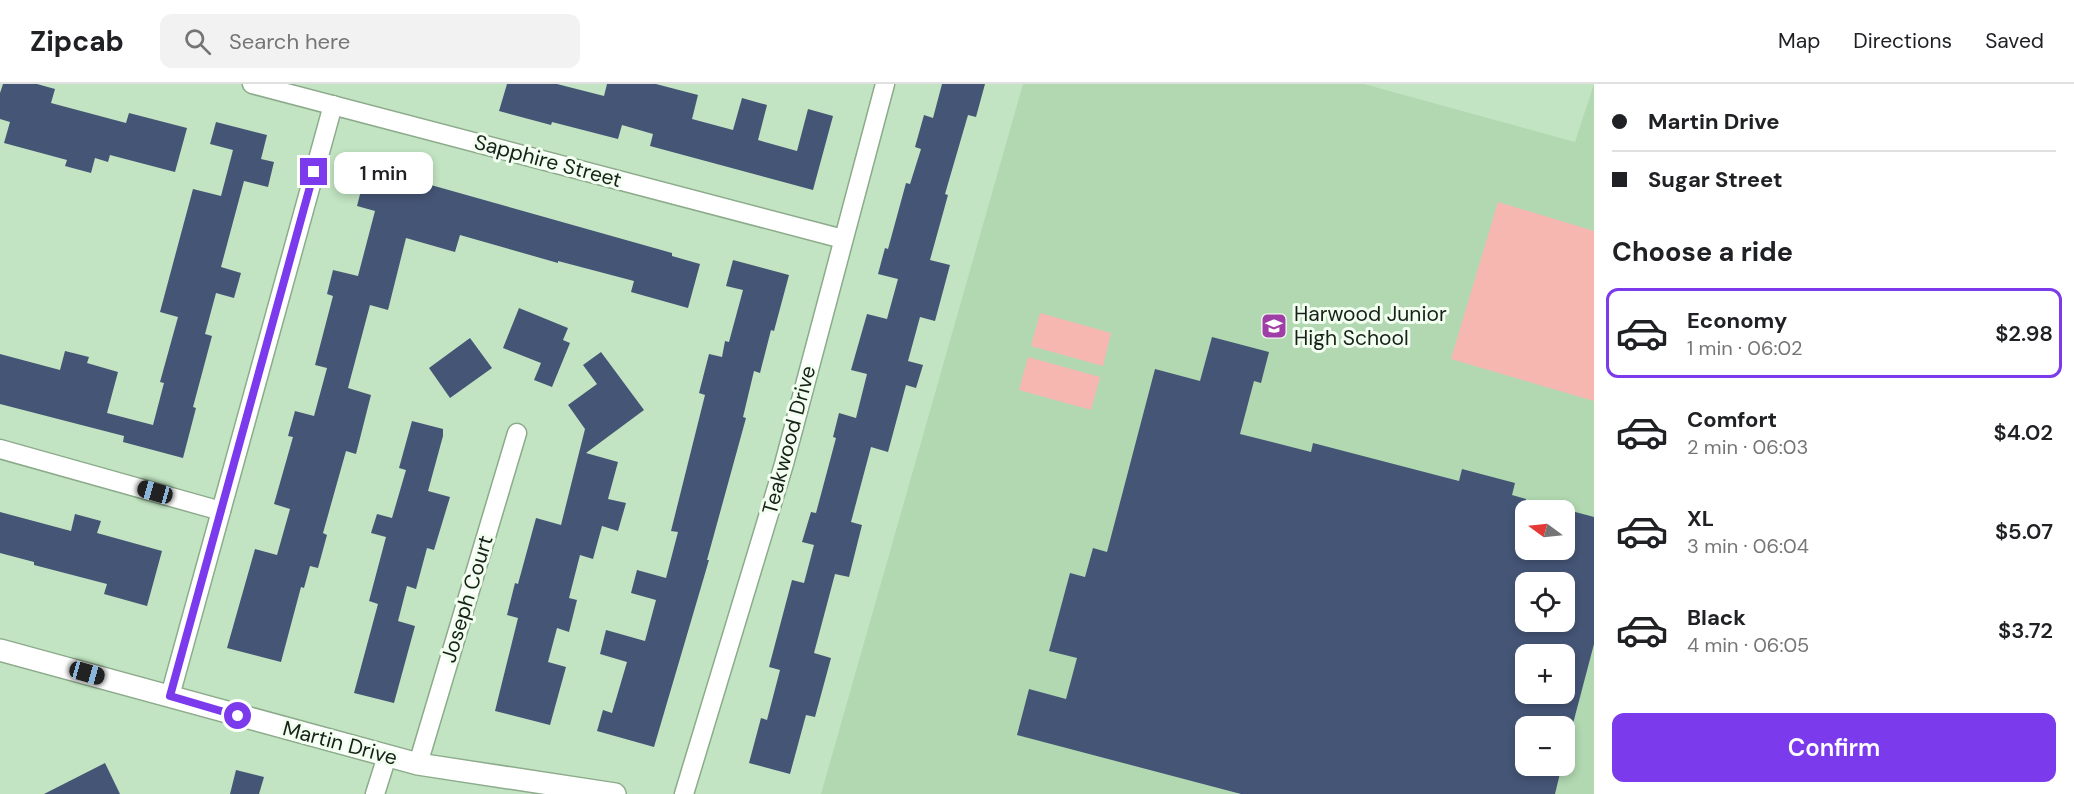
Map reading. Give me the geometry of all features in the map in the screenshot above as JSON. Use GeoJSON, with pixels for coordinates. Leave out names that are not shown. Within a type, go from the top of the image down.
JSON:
{"type":"FeatureCollection","features":[{"type":"Feature","properties":{"kind":"street","name":"Sapphire Street"},"geometry":{"type":"LineString","coordinates":[[252,84],[843,239]]}},
{"type":"Feature","properties":{"kind":"street","name":"Teakwood Drive"},"geometry":{"type":"LineString","coordinates":[[684,794],[784,464],[885,84]]}},
{"type":"Feature","properties":{"kind":"street"},"geometry":{"type":"LineString","coordinates":[[170,696],[333,105]]}},
{"type":"Feature","properties":{"kind":"street","name":"Joseph Court"},"geometry":{"type":"LineString","coordinates":[[418,764],[517,434]]}},
{"type":"Feature","properties":{"kind":"street"},"geometry":{"type":"LineString","coordinates":[[0,449],[221,511]]}},
{"type":"Feature","properties":{"kind":"street","name":"Martin Drive"},"geometry":{"type":"LineString","coordinates":[[0,650],[418,764],[615,794]]}},
{"type":"Feature","properties":{"kind":"street"},"geometry":{"type":"LineString","coordinates":[[375,794],[387,756]]}},
{"type":"Feature","properties":{"kind":"shaded area","name":"Harwood Junior High School"},"geometry":{"type":"Polygon","coordinates":[[[1023,84],[1364,84],[1575,142],[1594,84],[1594,794],[821,794],[1023,84]]]}},
{"type":"Feature","properties":{"kind":"shaded area"},"geometry":{"type":"Polygon","coordinates":[[[1498,202],[1594,231],[1594,401],[1451,359],[1498,202]]]}},
{"type":"Feature","properties":{"kind":"shaded area"},"geometry":{"type":"Polygon","coordinates":[[[1040,313],[1111,333],[1103,366],[1031,346],[1040,313]]]}},
{"type":"Feature","properties":{"kind":"shaded area"},"geometry":{"type":"Polygon","coordinates":[[[1028,357],[1100,377],[1091,410],[1019,390],[1028,357]]]}},
{"type":"Feature","properties":{"kind":"building"},"geometry":{"type":"Polygon","coordinates":[[[3,84],[37,84],[55,89],[51,103],[126,123],[129,113],[187,128],[175,172],[110,155],[108,162],[95,158],[91,173],[65,166],[67,160],[4,143],[10,122],[0,119],[0,93],[3,84]]]}},
{"type":"Feature","properties":{"kind":"building"},"geometry":{"type":"Polygon","coordinates":[[[507,84],[557,84],[604,96],[607,84],[656,84],[698,95],[692,119],[733,130],[742,98],[767,105],[758,140],[797,151],[808,109],[833,116],[813,190],[650,146],[653,134],[622,125],[618,139],[499,111],[507,84]]]}},
{"type":"Feature","properties":{"kind":"building"},"geometry":{"type":"Polygon","coordinates":[[[942,84],[985,84],[976,117],[968,115],[945,194],[948,195],[930,260],[950,265],[935,321],[920,317],[908,361],[923,365],[916,388],[906,385],[888,452],[871,447],[851,522],[862,525],[849,577],[835,574],[814,653],[831,658],[815,717],[806,715],[790,774],[749,763],[761,718],[767,720],[780,670],[769,667],[792,580],[804,583],[814,545],[802,542],[811,512],[816,513],[836,438],[833,437],[839,413],[856,418],[867,374],[851,370],[867,314],[887,319],[898,279],[878,274],[885,248],[888,249],[906,183],[910,184],[921,149],[915,147],[924,115],[933,118],[942,84]]]}},
{"type":"Feature","properties":{"kind":"building"},"geometry":{"type":"Polygon","coordinates":[[[216,122],[267,135],[261,159],[274,162],[268,187],[244,181],[221,267],[241,273],[234,298],[216,293],[205,334],[212,336],[193,407],[196,408],[183,458],[123,442],[124,436],[0,404],[0,354],[60,370],[65,351],[89,357],[87,363],[118,372],[107,413],[153,425],[164,383],[160,382],[178,317],[160,312],[193,189],[221,196],[233,150],[210,144],[216,122]]]}},
{"type":"Feature","properties":{"kind":"building"},"geometry":{"type":"Polygon","coordinates":[[[367,167],[672,253],[672,256],[700,264],[688,308],[631,292],[634,281],[558,261],[558,263],[460,235],[455,252],[406,238],[388,310],[370,305],[348,388],[371,395],[356,454],[346,451],[323,533],[327,535],[318,568],[310,566],[304,588],[301,587],[281,662],[227,648],[255,549],[277,555],[290,509],[274,504],[293,437],[288,436],[295,411],[314,416],[327,368],[315,365],[333,296],[327,294],[333,270],[358,276],[375,211],[357,206],[367,167]]]}},
{"type":"Feature","properties":{"kind":"building"},"geometry":{"type":"Polygon","coordinates":[[[733,260],[789,275],[760,373],[754,371],[743,417],[746,418],[707,560],[709,560],[654,747],[597,731],[603,710],[612,713],[627,662],[600,654],[606,630],[645,641],[656,600],[631,593],[637,570],[666,578],[678,532],[671,531],[705,395],[699,393],[709,354],[722,357],[725,341],[729,342],[743,290],[726,286],[733,260]]]}},
{"type":"Feature","properties":{"kind":"building"},"geometry":{"type":"Polygon","coordinates":[[[519,308],[568,328],[563,340],[570,343],[552,387],[534,380],[541,363],[503,348],[519,308]]]}},
{"type":"Feature","properties":{"kind":"building"},"geometry":{"type":"Polygon","coordinates":[[[1212,337],[1269,352],[1261,383],[1254,381],[1240,434],[1311,452],[1313,443],[1459,481],[1462,469],[1515,483],[1512,495],[1526,500],[1515,500],[1515,560],[1575,560],[1575,512],[1594,517],[1594,644],[1575,716],[1515,716],[1515,776],[1559,776],[1555,794],[1241,794],[1017,735],[1029,689],[1066,699],[1077,658],[1049,651],[1070,573],[1085,577],[1093,548],[1107,552],[1155,369],[1200,381],[1212,337]]]}},
{"type":"Feature","properties":{"kind":"building"},"geometry":{"type":"Polygon","coordinates":[[[470,338],[492,368],[450,398],[429,368],[470,338]]]}},
{"type":"Feature","properties":{"kind":"building"},"geometry":{"type":"Polygon","coordinates":[[[601,352],[644,410],[586,453],[618,462],[608,499],[626,503],[618,531],[602,526],[593,559],[580,555],[569,598],[577,600],[569,632],[557,628],[548,662],[566,667],[550,725],[495,711],[518,618],[507,615],[536,518],[561,525],[585,429],[568,405],[597,384],[583,365],[601,352]]]}},
{"type":"Feature","properties":{"kind":"building"},"geometry":{"type":"Polygon","coordinates":[[[412,421],[443,429],[428,491],[450,497],[434,550],[427,548],[416,589],[407,586],[398,621],[415,626],[394,703],[354,693],[378,604],[369,601],[386,537],[371,533],[377,514],[392,518],[406,470],[399,468],[412,421]]]}},
{"type":"Feature","properties":{"kind":"building"},"geometry":{"type":"Polygon","coordinates":[[[0,512],[71,531],[75,514],[101,521],[97,533],[162,551],[147,606],[104,594],[107,584],[34,565],[34,562],[0,553],[0,512]]]}},
{"type":"Feature","properties":{"kind":"building"},"geometry":{"type":"Polygon","coordinates":[[[105,763],[120,794],[44,794],[105,763]]]}},
{"type":"Feature","properties":{"kind":"building"},"geometry":{"type":"Polygon","coordinates":[[[236,770],[264,777],[259,794],[230,794],[236,770]]]}},
{"type":"Feature","properties":{"kind":"place","name":"Harwood Junior High School"},"geometry":{"type":"Point","coordinates":[1274,326]}},
{"type":"Feature","properties":{"kind":"route"},"geometry":{"type":"LineString","coordinates":[[238,716],[170,696],[314,172]]}}]}
